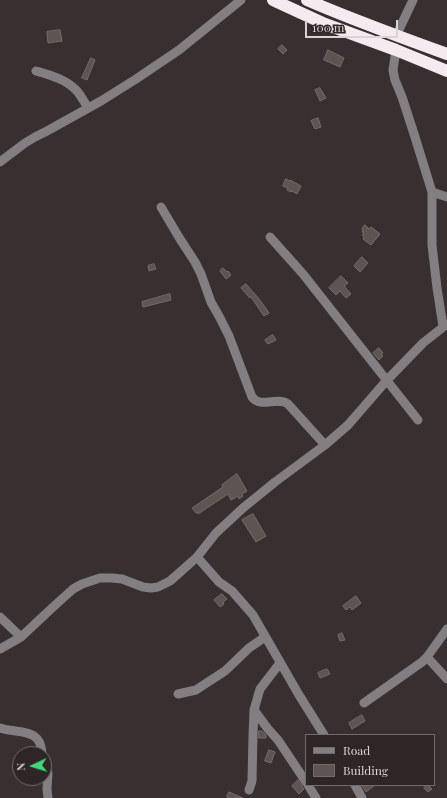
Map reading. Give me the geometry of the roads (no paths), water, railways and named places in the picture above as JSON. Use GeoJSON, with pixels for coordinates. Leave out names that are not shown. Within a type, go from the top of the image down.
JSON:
{"type":"FeatureCollection","features":[{"type":"Feature","properties":{"kind":"highway"},"geometry":{"type":"LineString","coordinates":[[274,0],[288,8],[325,24],[396,50],[447,71]]}},
{"type":"Feature","properties":{"kind":"highway"},"geometry":{"type":"LineString","coordinates":[[307,0],[396,36],[447,54]]}},
{"type":"Feature","properties":{"kind":"street"},"geometry":{"type":"LineString","coordinates":[[0,162],[35,137],[110,96],[178,50],[241,0]]}},
{"type":"Feature","properties":{"kind":"street"},"geometry":{"type":"LineString","coordinates":[[396,36],[413,0]]}},
{"type":"Feature","properties":{"kind":"street"},"geometry":{"type":"LineString","coordinates":[[0,649],[14,642],[73,589],[82,584],[100,578],[112,578],[122,579],[143,587],[151,588],[158,587],[170,581],[197,557],[216,533],[243,508],[325,445],[348,425],[387,380],[423,342],[445,325],[437,288],[432,245],[432,192],[395,80],[393,70],[396,50]]}},
{"type":"Feature","properties":{"kind":"street"},"geometry":{"type":"LineString","coordinates":[[36,71],[50,75],[67,83],[77,91],[88,108]]}},
{"type":"Feature","properties":{"kind":"street"},"geometry":{"type":"LineString","coordinates":[[432,192],[447,197]]}},
{"type":"Feature","properties":{"kind":"street"},"geometry":{"type":"LineString","coordinates":[[161,207],[201,274],[211,302],[229,336],[252,397],[256,401],[260,402],[281,400],[285,402],[325,445]]}},
{"type":"Feature","properties":{"kind":"street"},"geometry":{"type":"LineString","coordinates":[[270,237],[303,274],[418,420]]}},
{"type":"Feature","properties":{"kind":"street"},"geometry":{"type":"LineString","coordinates":[[197,557],[219,582],[232,591],[253,615],[323,734]]}},
{"type":"Feature","properties":{"kind":"street"},"geometry":{"type":"LineString","coordinates":[[0,617],[21,636]]}},
{"type":"Feature","properties":{"kind":"street"},"geometry":{"type":"LineString","coordinates":[[364,703],[422,662],[447,629]]}},
{"type":"Feature","properties":{"kind":"street"},"geometry":{"type":"LineString","coordinates":[[178,694],[196,690],[225,671],[249,648],[265,637]]}},
{"type":"Feature","properties":{"kind":"street"},"geometry":{"type":"LineString","coordinates":[[427,657],[447,679]]}},
{"type":"Feature","properties":{"kind":"street"},"geometry":{"type":"LineString","coordinates":[[249,790],[252,781],[254,710],[260,689],[280,663]]}},
{"type":"Feature","properties":{"kind":"street"},"geometry":{"type":"LineString","coordinates":[[254,710],[278,740],[305,780]]}},
{"type":"Feature","properties":{"kind":"street"},"geometry":{"type":"LineString","coordinates":[[0,728],[22,731],[38,738],[42,746]]}},
{"type":"Feature","properties":{"kind":"street"},"geometry":{"type":"LineString","coordinates":[[47,786],[48,798]]}},
{"type":"Feature","properties":{"kind":"street"},"geometry":{"type":"LineString","coordinates":[[309,786],[316,798]]}},
{"type":"Feature","properties":{"kind":"street"},"geometry":{"type":"LineString","coordinates":[[356,786],[362,798]]}}]}
